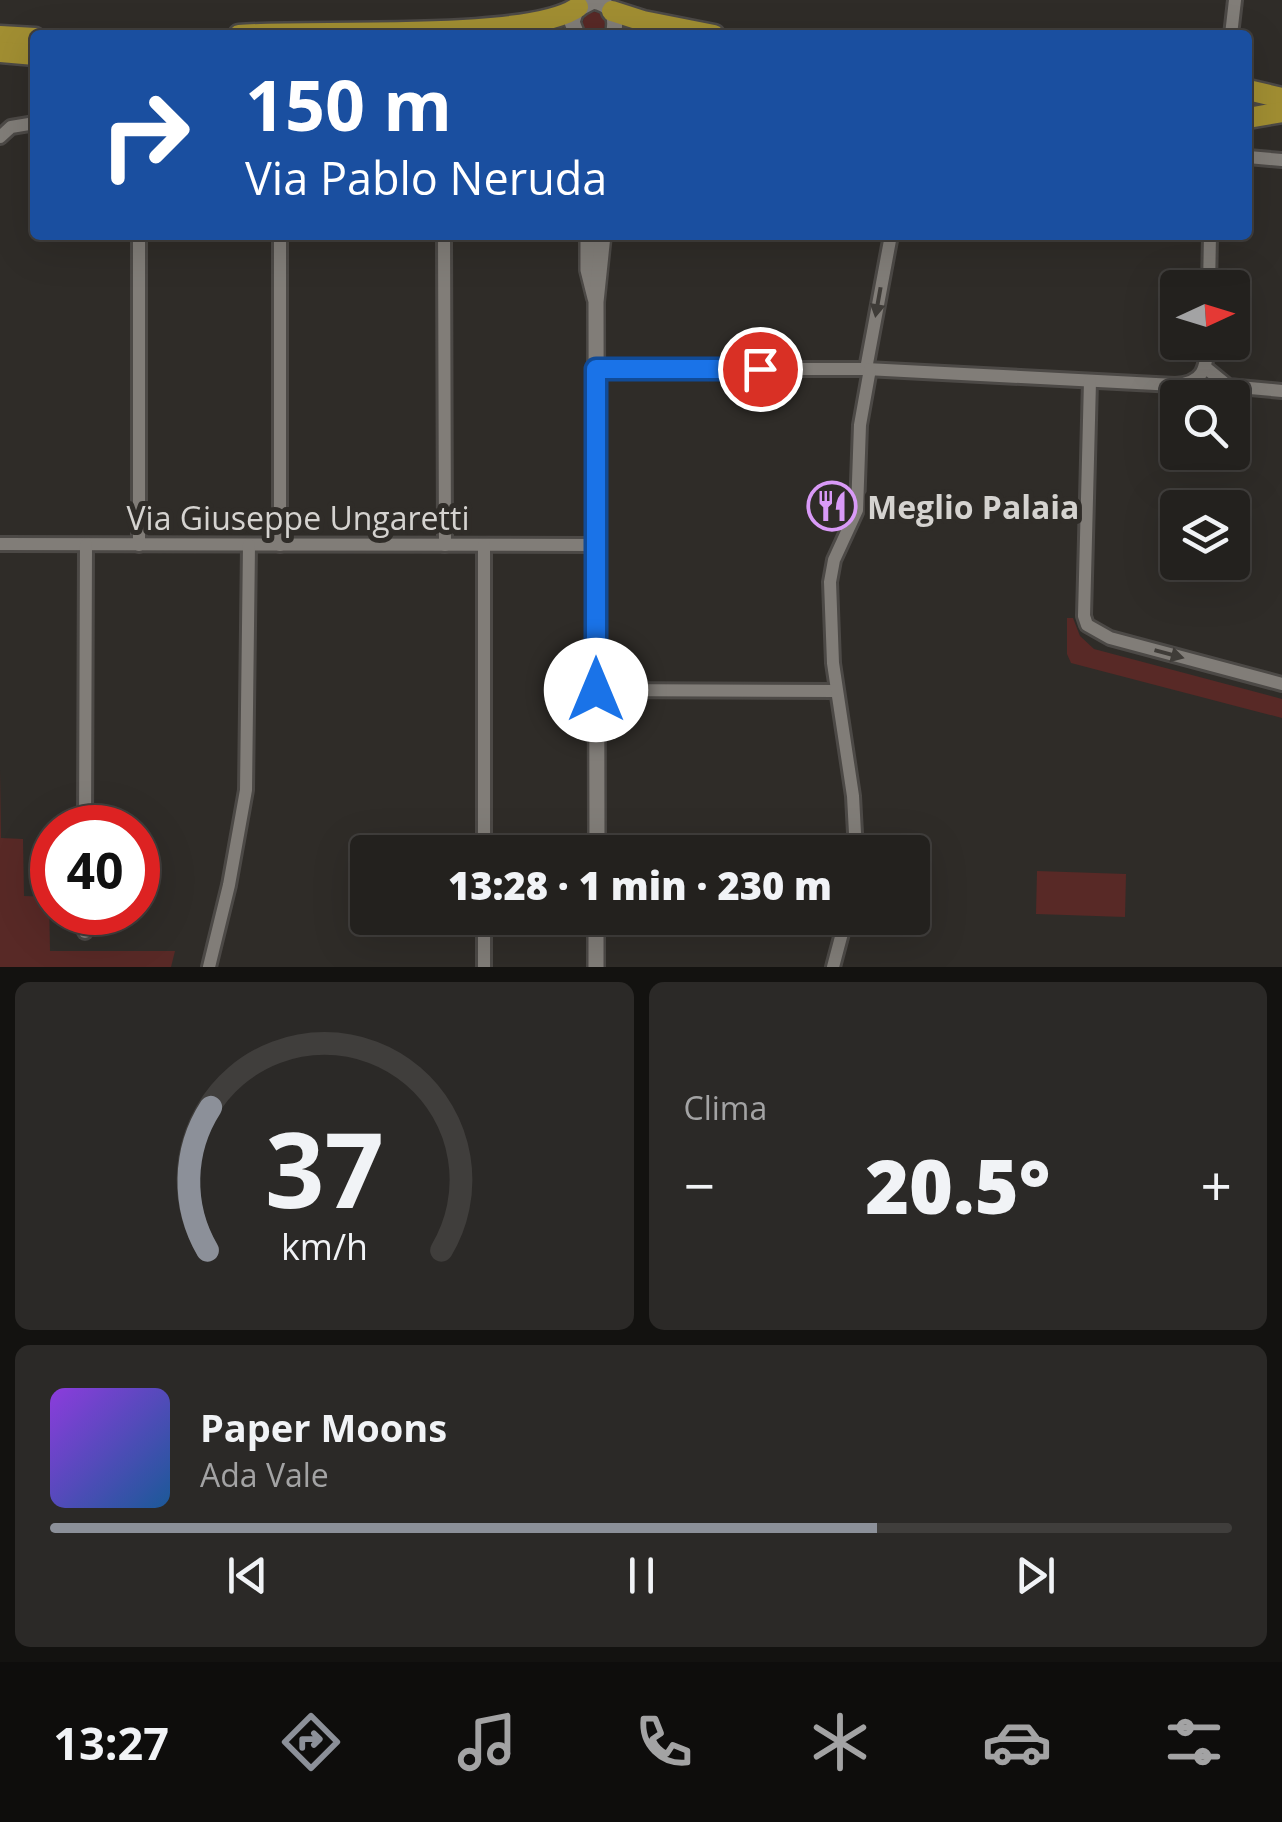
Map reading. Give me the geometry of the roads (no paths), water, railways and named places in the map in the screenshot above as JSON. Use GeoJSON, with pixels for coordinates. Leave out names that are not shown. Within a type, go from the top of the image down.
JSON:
{"type":"FeatureCollection","features":[{"type":"Feature","properties":{"kind":"main road"},"geometry":{"type":"LineString","coordinates":[[416,30],[487,28],[556,18],[581,3]]}},
{"type":"Feature","properties":{"kind":"main road"},"geometry":{"type":"LineString","coordinates":[[608,5],[643,21],[689,30]]}},
{"type":"Feature","properties":{"kind":"main road"},"geometry":{"type":"LineString","coordinates":[[0,36],[30,46]]}},
{"type":"Feature","properties":{"kind":"main road"},"geometry":{"type":"LineString","coordinates":[[0,52],[30,46]]}},
{"type":"Feature","properties":{"kind":"main road"},"geometry":{"type":"LineString","coordinates":[[1252,91],[1282,98]]}},
{"type":"Feature","properties":{"kind":"main road"},"geometry":{"type":"LineString","coordinates":[[1252,98],[1282,98]]}},
{"type":"Feature","properties":{"kind":"main road"},"geometry":{"type":"LineString","coordinates":[[1252,110],[1282,112]]}},
{"type":"Feature","properties":{"kind":"main road"},"geometry":{"type":"LineString","coordinates":[[1252,117],[1282,112]]}},
{"type":"Feature","properties":{"kind":"street"},"geometry":{"type":"LineString","coordinates":[[1232,30],[1235,0]]}},
{"type":"Feature","properties":{"kind":"street"},"geometry":{"type":"LineString","coordinates":[[575,30],[572,22],[581,3],[593,1],[608,5],[614,30]]}},
{"type":"Feature","properties":{"kind":"street"},"geometry":{"type":"LineString","coordinates":[[0,137],[11,126],[30,124]]}},
{"type":"Feature","properties":{"kind":"street"},"geometry":{"type":"LineString","coordinates":[[1252,157],[1282,160]]}},
{"type":"Feature","properties":{"kind":"street"},"geometry":{"type":"LineString","coordinates":[[139,240],[139,544]]}},
{"type":"Feature","properties":{"kind":"street"},"geometry":{"type":"LineString","coordinates":[[280,240],[280,545]]}},
{"type":"Feature","properties":{"kind":"street"},"geometry":{"type":"LineString","coordinates":[[444,240],[445,545]]}},
{"type":"Feature","properties":{"kind":"street"},"geometry":{"type":"LineString","coordinates":[[588,240],[588,270],[596,302]]}},
{"type":"Feature","properties":{"kind":"street"},"geometry":{"type":"LineString","coordinates":[[596,835],[596,302],[602,240]]}},
{"type":"Feature","properties":{"kind":"street"},"geometry":{"type":"LineString","coordinates":[[855,835],[853,796],[836,691],[830,582],[834,560],[856,510],[860,425],[890,240]]}},
{"type":"Feature","properties":{"kind":"street"},"geometry":{"type":"LineString","coordinates":[[1209,270],[1210,240]]}},
{"type":"Feature","properties":{"kind":"street"},"geometry":{"type":"LineString","coordinates":[[596,369],[868,369],[1183,384],[1198,380],[1207,360]]}},
{"type":"Feature","properties":{"kind":"street"},"geometry":{"type":"LineString","coordinates":[[1206,368],[1228,386],[1282,391]]}},
{"type":"Feature","properties":{"kind":"street"},"geometry":{"type":"LineString","coordinates":[[1090,381],[1084,616],[1091,630],[1282,684]]}},
{"type":"Feature","properties":{"kind":"street","name":"Via Giuseppe Ungaretti"},"geometry":{"type":"LineString","coordinates":[[0,544],[595,545]]}},
{"type":"Feature","properties":{"kind":"street"},"geometry":{"type":"LineString","coordinates":[[85,805],[86,544]]}},
{"type":"Feature","properties":{"kind":"street"},"geometry":{"type":"LineString","coordinates":[[209,967],[246,790],[250,545]]}},
{"type":"Feature","properties":{"kind":"street"},"geometry":{"type":"LineString","coordinates":[[484,545],[484,835]]}},
{"type":"Feature","properties":{"kind":"street"},"geometry":{"type":"LineString","coordinates":[[596,690],[836,691]]}},
{"type":"Feature","properties":{"kind":"street"},"geometry":{"type":"LineString","coordinates":[[484,935],[484,967]]}},
{"type":"Feature","properties":{"kind":"street"},"geometry":{"type":"LineString","coordinates":[[596,935],[596,967]]}},
{"type":"Feature","properties":{"kind":"street"},"geometry":{"type":"LineString","coordinates":[[833,967],[841,935]]}},
{"type":"Feature","properties":{"kind":"place","name":"Meglio Palaia"},"geometry":{"type":"Point","coordinates":[832,506]}}]}
